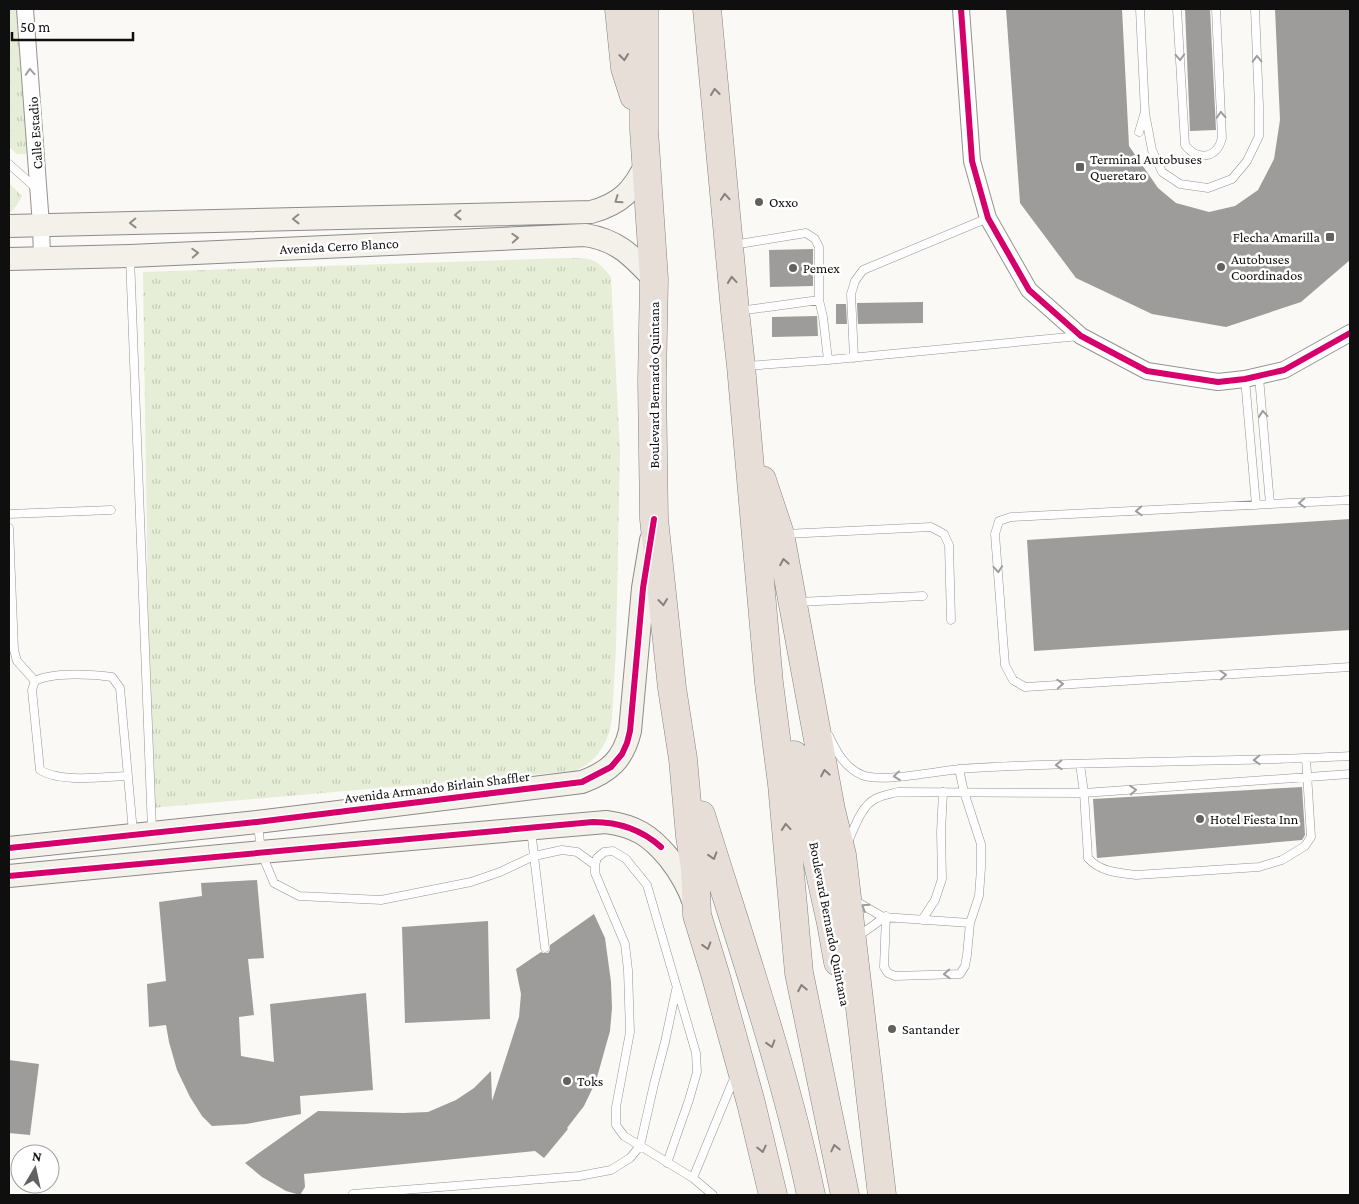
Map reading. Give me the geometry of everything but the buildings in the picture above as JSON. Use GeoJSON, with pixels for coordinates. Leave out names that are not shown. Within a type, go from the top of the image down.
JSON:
{"type":"FeatureCollection","features":[{"type":"Feature","properties":{"kind":"highway"},"geometry":{"type":"LineString","coordinates":[[619,9],[625,68],[644,130]]}},
{"type":"Feature","properties":{"kind":"highway","name":"Boulevard Bernardo Quintana"},"geometry":{"type":"LineString","coordinates":[[644,9],[644,130],[654,279],[652,381],[654,518],[672,688],[683,759],[695,868],[697,915],[740,1062],[773,1195]]}},
{"type":"Feature","properties":{"kind":"highway","name":"Boulevard Bernardo Quintana"},"geometry":{"type":"LineString","coordinates":[[707,9],[772,713],[782,784],[799,973],[845,1195]]}},
{"type":"Feature","properties":{"kind":"highway"},"geometry":{"type":"LineString","coordinates":[[746,434],[780,534],[831,810],[842,855],[881,1195]]}},
{"type":"Feature","properties":{"kind":"highway","name":"Boulevard Bernardo Quintana"},"geometry":{"type":"LineString","coordinates":[[767,655],[777,683],[832,923],[881,1195]]}},
{"type":"Feature","properties":{"kind":"highway","name":"Boulevard Bernardo Quintana"},"geometry":{"type":"LineString","coordinates":[[683,759],[778,1068],[811,1195]]}},
{"type":"Feature","properties":{"kind":"street","name":"Calle Estadio"},"geometry":{"type":"LineString","coordinates":[[25,9],[39,190],[42,258]]}},
{"type":"Feature","properties":{"kind":"street"},"geometry":{"type":"LineString","coordinates":[[961,9],[972,162],[988,218],[1029,290],[1081,336],[1147,371],[1218,382],[1252,378],[1284,370],[1350,333]]}},
{"type":"Feature","properties":{"kind":"street","name":"Avenida Cerro Blanco"},"geometry":{"type":"LineString","coordinates":[[9,226],[591,212],[608,206],[623,197],[639,178],[647,162]]}},
{"type":"Feature","properties":{"kind":"street","name":"Avenida Cerro Blanco"},"geometry":{"type":"LineString","coordinates":[[9,259],[130,256],[585,236],[596,237],[616,244],[627,252],[654,279]]}},
{"type":"Feature","properties":{"kind":"street","name":"Avenida Armando Birlain Shaffler"},"geometry":{"type":"LineString","coordinates":[[9,848],[257,822],[582,782],[611,767],[622,754],[630,731],[643,588],[654,518]]}},
{"type":"Feature","properties":{"kind":"street"},"geometry":{"type":"LineString","coordinates":[[9,876],[606,822],[643,833],[661,847],[686,880],[697,915]]}},
{"type":"Feature","properties":{"kind":"lane"},"geometry":{"type":"LineString","coordinates":[[1140,9],[1145,113],[1158,173],[1180,184],[1208,188],[1232,179],[1247,162],[1258,136],[1259,106],[1255,9]]}},
{"type":"Feature","properties":{"kind":"lane"},"geometry":{"type":"LineString","coordinates":[[1177,9],[1185,145],[1191,153],[1199,156],[1210,155],[1220,146],[1222,138],[1216,9]]}},
{"type":"Feature","properties":{"kind":"lane"},"geometry":{"type":"LineString","coordinates":[[1139,132],[1145,113]]}},
{"type":"Feature","properties":{"kind":"lane"},"geometry":{"type":"LineString","coordinates":[[9,164],[39,190]]}},
{"type":"Feature","properties":{"kind":"lane"},"geometry":{"type":"LineString","coordinates":[[854,358],[851,294],[855,281],[863,270],[988,218]]}},
{"type":"Feature","properties":{"kind":"lane"},"geometry":{"type":"LineString","coordinates":[[729,245],[806,233],[815,239],[819,247],[819,300],[828,360]]}},
{"type":"Feature","properties":{"kind":"lane"},"geometry":{"type":"LineString","coordinates":[[130,256],[143,833]]}},
{"type":"Feature","properties":{"kind":"lane"},"geometry":{"type":"LineString","coordinates":[[735,311],[819,300]]}},
{"type":"Feature","properties":{"kind":"lane"},"geometry":{"type":"LineString","coordinates":[[741,366],[854,358],[1081,336]]}},
{"type":"Feature","properties":{"kind":"lane"},"geometry":{"type":"LineString","coordinates":[[1252,378],[1270,504]]}},
{"type":"Feature","properties":{"kind":"lane"},"geometry":{"type":"LineString","coordinates":[[1252,378],[1256,505]]}},
{"type":"Feature","properties":{"kind":"lane"},"geometry":{"type":"LineString","coordinates":[[1350,500],[1011,517],[1000,521],[995,534],[1005,665],[1013,680],[1025,687],[1350,667]]}},
{"type":"Feature","properties":{"kind":"lane"},"geometry":{"type":"LineString","coordinates":[[9,514],[111,510]]}},
{"type":"Feature","properties":{"kind":"lane"},"geometry":{"type":"LineString","coordinates":[[9,528],[14,650],[17,661],[35,681]]}},
{"type":"Feature","properties":{"kind":"lane"},"geometry":{"type":"LineString","coordinates":[[780,534],[931,528],[944,534],[948,545],[951,620]]}},
{"type":"Feature","properties":{"kind":"lane"},"geometry":{"type":"LineString","coordinates":[[793,602],[923,596]]}},
{"type":"Feature","properties":{"kind":"lane"},"geometry":{"type":"LineString","coordinates":[[127,776],[78,778],[49,776],[40,770],[32,690],[35,681],[44,677],[96,675],[112,677],[120,688],[127,776],[143,833]]}},
{"type":"Feature","properties":{"kind":"lane"},"geometry":{"type":"LineString","coordinates":[[808,680],[824,724]]}},
{"type":"Feature","properties":{"kind":"lane"},"geometry":{"type":"LineString","coordinates":[[827,732],[837,753],[850,768],[863,776],[880,778],[959,769],[1350,756]]}},
{"type":"Feature","properties":{"kind":"lane"},"geometry":{"type":"LineString","coordinates":[[1080,764],[1084,793],[1088,858],[1094,865],[1117,873],[1136,875],[1259,868],[1282,860],[1305,846],[1311,838],[1306,758]]}},
{"type":"Feature","properties":{"kind":"lane"},"geometry":{"type":"LineString","coordinates":[[885,916],[884,968],[888,973],[895,976],[960,974],[965,966],[970,923],[979,896],[981,868],[980,844],[959,769]]}},
{"type":"Feature","properties":{"kind":"lane"},"geometry":{"type":"LineString","coordinates":[[842,855],[858,820],[873,800],[898,792],[1084,793],[1350,774]]}},
{"type":"Feature","properties":{"kind":"lane"},"geometry":{"type":"LineString","coordinates":[[922,920],[935,900],[942,879],[941,832],[943,792]]}},
{"type":"Feature","properties":{"kind":"lane"},"geometry":{"type":"LineString","coordinates":[[257,822],[261,852],[274,883],[298,896],[381,900],[471,882],[500,872],[534,856],[562,850],[577,852],[595,865]]}},
{"type":"Feature","properties":{"kind":"lane"},"geometry":{"type":"LineString","coordinates":[[530,828],[545,948]]}},
{"type":"Feature","properties":{"kind":"lane"},"geometry":{"type":"LineString","coordinates":[[667,1163],[697,1072],[696,1053],[647,885],[626,859],[613,851],[604,852],[597,858],[595,873],[625,944],[628,970],[630,1032],[616,1107],[616,1125],[624,1136],[667,1163],[694,1178],[712,1195]]}},
{"type":"Feature","properties":{"kind":"lane"},"geometry":{"type":"LineString","coordinates":[[847,896],[885,916],[970,923]]}},
{"type":"Feature","properties":{"kind":"lane"},"geometry":{"type":"LineString","coordinates":[[853,939],[885,916]]}},
{"type":"Feature","properties":{"kind":"lane"},"geometry":{"type":"LineString","coordinates":[[353,1194],[579,1176],[611,1170],[630,1158],[640,1146],[676,988]]}},
{"type":"Feature","properties":{"kind":"lane"},"geometry":{"type":"LineString","coordinates":[[694,1178],[740,1062]]}},
{"type":"Feature","properties":{"kind":"green space"},"geometry":{"type":"Polygon","coordinates":[[[9,9],[20,9],[30,146],[26,154],[17,154],[9,147],[9,9]]]}},
{"type":"Feature","properties":{"kind":"green space"},"geometry":{"type":"Polygon","coordinates":[[[9,183],[22,196],[9,213],[9,183]]]}},
{"type":"Feature","properties":{"kind":"green space"},"geometry":{"type":"Polygon","coordinates":[[[568,258],[593,260],[611,277],[620,451],[616,648],[612,719],[606,741],[598,754],[589,763],[576,771],[151,808],[143,272],[568,258]]]}},
{"type":"Feature","properties":{"kind":"cycle path"},"geometry":{"type":"LineString","coordinates":[[961,9],[972,161],[988,218],[1029,290],[1081,336],[1147,371],[1218,382],[1245,379],[1284,370],[1350,333]]}},
{"type":"Feature","properties":{"kind":"cycle path"},"geometry":{"type":"LineString","coordinates":[[9,848],[257,822],[582,782],[611,767],[622,754],[627,743],[630,731],[643,588],[654,519]]}},
{"type":"Feature","properties":{"kind":"cycle path"},"geometry":{"type":"LineString","coordinates":[[9,876],[593,822],[612,823],[638,831],[661,847]]}},
{"type":"Feature","properties":{"kind":"place","name":"Terminal Autobuses Queretaro"},"geometry":{"type":"Point","coordinates":[1080,167]}},
{"type":"Feature","properties":{"kind":"place","name":"Oxxo"},"geometry":{"type":"Point","coordinates":[759,202]}},
{"type":"Feature","properties":{"kind":"place","name":"Flecha Amarilla"},"geometry":{"type":"Point","coordinates":[1330,237]}},
{"type":"Feature","properties":{"kind":"place","name":"Autobuses Coordinados"},"geometry":{"type":"Point","coordinates":[1221,267]}},
{"type":"Feature","properties":{"kind":"place","name":"Pemex"},"geometry":{"type":"Point","coordinates":[793,268]}},
{"type":"Feature","properties":{"kind":"place","name":"Hotel Fiesta Inn"},"geometry":{"type":"Point","coordinates":[1200,819]}},
{"type":"Feature","properties":{"kind":"place","name":"Santander"},"geometry":{"type":"Point","coordinates":[892,1029]}},
{"type":"Feature","properties":{"kind":"place","name":"Toks"},"geometry":{"type":"Point","coordinates":[567,1081]}}]}
